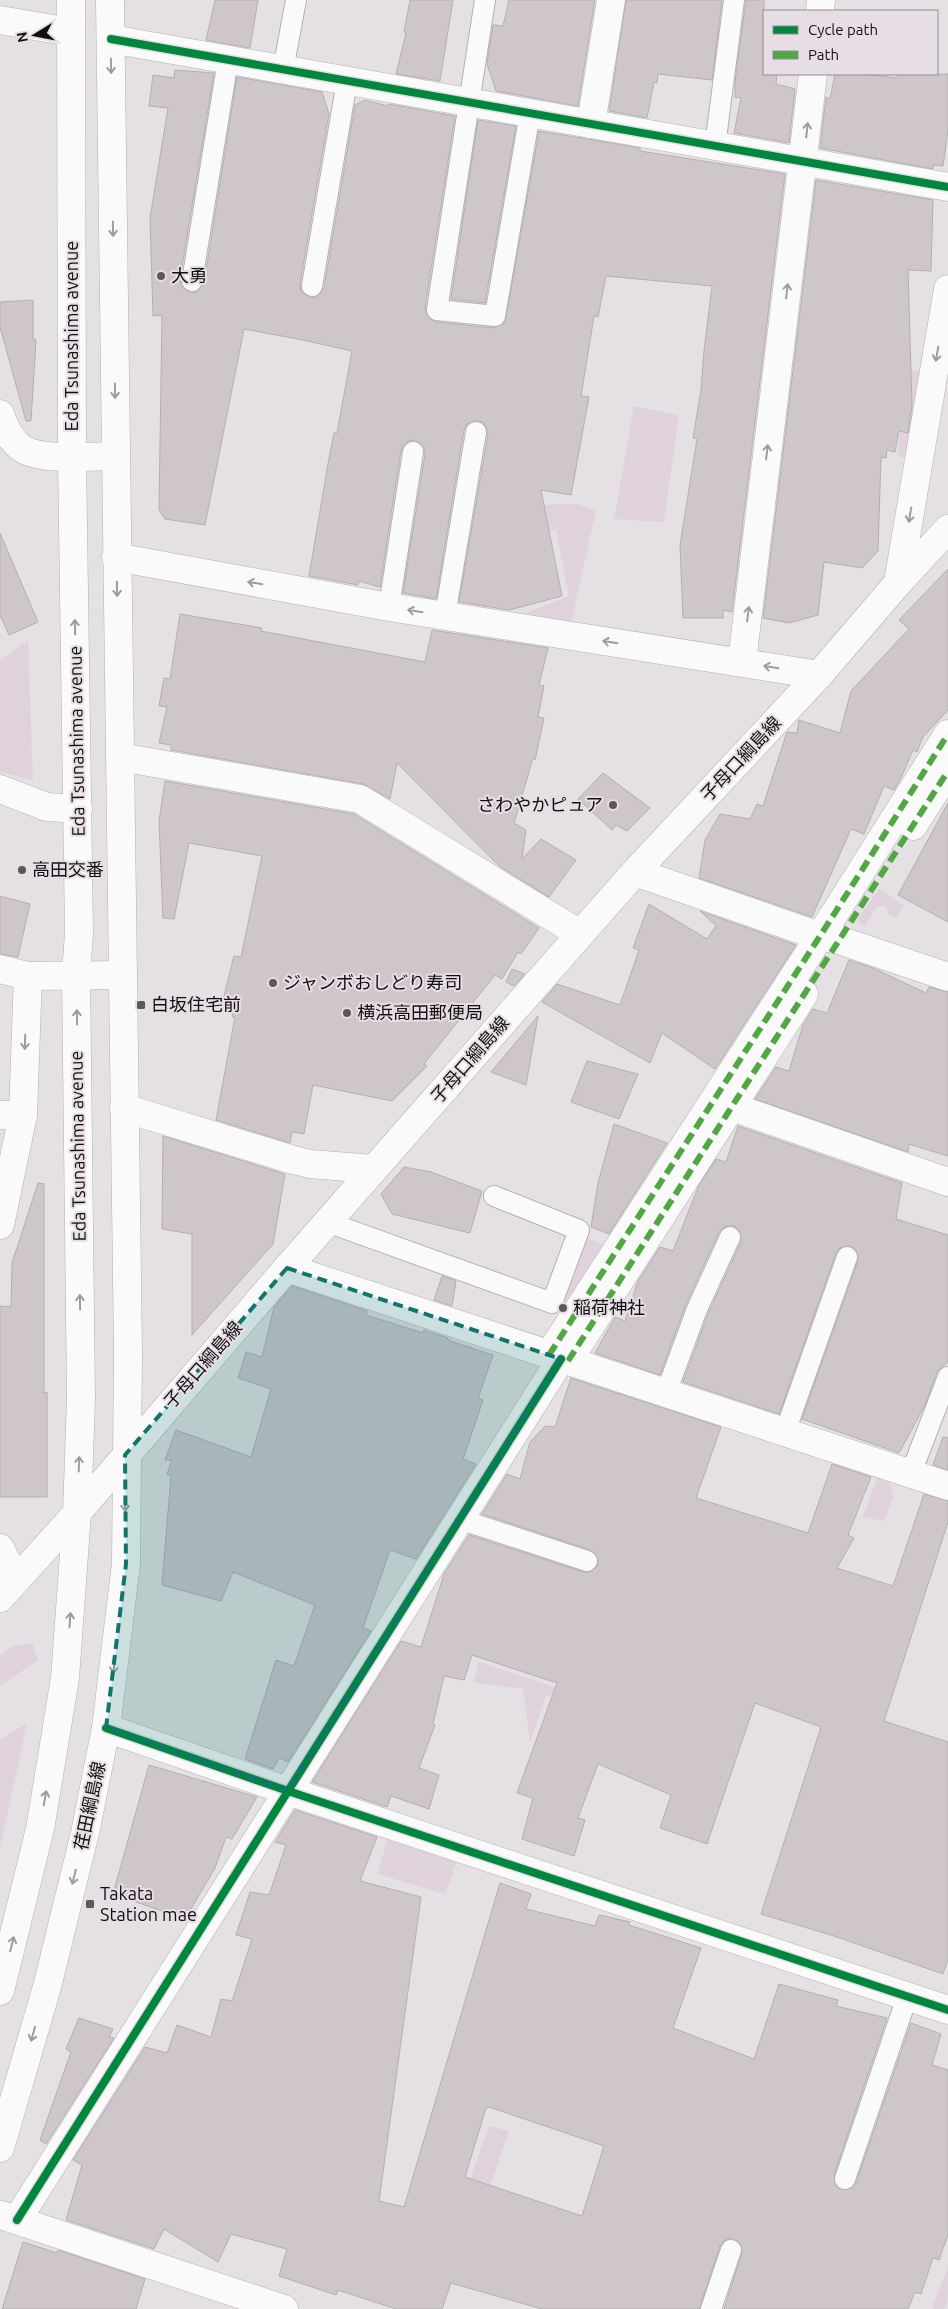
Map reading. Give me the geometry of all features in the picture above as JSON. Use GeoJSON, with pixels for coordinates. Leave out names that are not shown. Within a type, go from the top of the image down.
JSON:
{"type":"FeatureCollection","features":[{"type":"Feature","properties":{"kind":"street","name":"Eda Tsunashima avenue"},"geometry":{"type":"LineString","coordinates":[[71,0],[72,456],[78,809],[79,933],[76,974],[81,1399],[77,1513]]}},
{"type":"Feature","properties":{"kind":"street"},"geometry":{"type":"LineString","coordinates":[[110,0],[128,1353],[125,1456]]}},
{"type":"Feature","properties":{"kind":"street"},"geometry":{"type":"LineString","coordinates":[[591,124],[611,0]]}},
{"type":"Feature","properties":{"kind":"street"},"geometry":{"type":"LineString","coordinates":[[0,20],[71,32]]}},
{"type":"Feature","properties":{"kind":"street"},"geometry":{"type":"LineString","coordinates":[[110,39],[948,187]]}},
{"type":"Feature","properties":{"kind":"street"},"geometry":{"type":"LineString","coordinates":[[742,662],[813,75]]}},
{"type":"Feature","properties":{"kind":"street"},"geometry":{"type":"LineString","coordinates":[[898,583],[948,289]]}},
{"type":"Feature","properties":{"kind":"street"},"geometry":{"type":"LineString","coordinates":[[0,414],[7,432],[13,440],[28,452],[46,455],[116,456]]}},
{"type":"Feature","properties":{"kind":"street","name":"子母口綱島線"},"geometry":{"type":"LineString","coordinates":[[8,1589],[77,1513],[287,1268],[580,934],[635,872],[819,676],[898,583],[948,529]]}},
{"type":"Feature","properties":{"kind":"street"},"geometry":{"type":"LineString","coordinates":[[116,557],[389,607],[742,662],[819,676]]}},
{"type":"Feature","properties":{"kind":"street"},"geometry":{"type":"LineString","coordinates":[[560,1358],[732,1107],[948,734]]}},
{"type":"Feature","properties":{"kind":"street"},"geometry":{"type":"LineString","coordinates":[[120,757],[360,799],[580,934]]}},
{"type":"Feature","properties":{"kind":"street"},"geometry":{"type":"LineString","coordinates":[[284,2309],[8,2218],[288,1791],[560,1358],[829,938],[948,770]]}},
{"type":"Feature","properties":{"kind":"street"},"geometry":{"type":"LineString","coordinates":[[0,789],[47,807],[78,809]]}},
{"type":"Feature","properties":{"kind":"street"},"geometry":{"type":"LineString","coordinates":[[635,872],[948,977]]}},
{"type":"Feature","properties":{"kind":"street"},"geometry":{"type":"LineString","coordinates":[[0,969],[28,976],[123,974]]}},
{"type":"Feature","properties":{"kind":"street"},"geometry":{"type":"LineString","coordinates":[[0,1225],[28,976]]}},
{"type":"Feature","properties":{"kind":"street"},"geometry":{"type":"LineString","coordinates":[[732,1107],[948,1182]]}},
{"type":"Feature","properties":{"kind":"street"},"geometry":{"type":"LineString","coordinates":[[124,1108],[310,1164],[374,1169]]}},
{"type":"Feature","properties":{"kind":"street"},"geometry":{"type":"LineString","coordinates":[[287,1268],[948,1486]]}},
{"type":"Feature","properties":{"kind":"street","name":"荏田綱島線"},"geometry":{"type":"LineString","coordinates":[[0,2148],[47,1987],[85,1833],[106,1728],[126,1564],[125,1456]]}},
{"type":"Feature","properties":{"kind":"street"},"geometry":{"type":"LineString","coordinates":[[0,1991],[40,1829],[64,1688],[77,1513]]}},
{"type":"Feature","properties":{"kind":"street"},"geometry":{"type":"LineString","coordinates":[[0,1548],[8,1589]]}},
{"type":"Feature","properties":{"kind":"street"},"geometry":{"type":"LineString","coordinates":[[106,1728],[288,1791],[948,2010]]}},
{"type":"Feature","properties":{"kind":"lane"},"geometry":{"type":"LineString","coordinates":[[283,70],[296,0]]}},
{"type":"Feature","properties":{"kind":"lane"},"geometry":{"type":"LineString","coordinates":[[485,0],[437,310],[495,316],[530,113]]}},
{"type":"Feature","properties":{"kind":"lane"},"geometry":{"type":"LineString","coordinates":[[715,146],[734,0]]}},
{"type":"Feature","properties":{"kind":"lane"},"geometry":{"type":"LineString","coordinates":[[192,281],[228,60]]}},
{"type":"Feature","properties":{"kind":"lane"},"geometry":{"type":"LineString","coordinates":[[312,286],[348,81]]}},
{"type":"Feature","properties":{"kind":"lane"},"geometry":{"type":"LineString","coordinates":[[445,616],[476,432]]}},
{"type":"Feature","properties":{"kind":"lane"},"geometry":{"type":"LineString","coordinates":[[389,607],[413,452]]}},
{"type":"Feature","properties":{"kind":"lane"},"geometry":{"type":"LineString","coordinates":[[328,1222],[552,1303],[580,1230],[494,1196]]}},
{"type":"Feature","properties":{"kind":"lane"},"geometry":{"type":"LineString","coordinates":[[666,1393],[697,1309],[730,1237]]}},
{"type":"Feature","properties":{"kind":"lane"},"geometry":{"type":"LineString","coordinates":[[785,1432],[847,1257]]}},
{"type":"Feature","properties":{"kind":"lane"},"geometry":{"type":"LineString","coordinates":[[910,1473],[948,1377]]}},
{"type":"Feature","properties":{"kind":"lane"},"geometry":{"type":"LineString","coordinates":[[459,1519],[588,1561]]}},
{"type":"Feature","properties":{"kind":"lane"},"geometry":{"type":"LineString","coordinates":[[846,2179],[907,1997]]}},
{"type":"Feature","properties":{"kind":"lane"},"geometry":{"type":"LineString","coordinates":[[711,2309],[731,2250]]}},
{"type":"Feature","properties":{"kind":"highlighted area"},"geometry":{"type":"Polygon","coordinates":[[[287,1268],[561,1359],[288,1791],[106,1728],[126,1564],[125,1455],[287,1268]]]}},
{"type":"Feature","properties":{"kind":"shaded area"},"geometry":{"type":"Polygon","coordinates":[[[881,371],[921,371],[905,457],[897,456],[906,391],[881,371]]]}},
{"type":"Feature","properties":{"kind":"shaded area"},"geometry":{"type":"Polygon","coordinates":[[[634,406],[679,415],[664,522],[614,519],[634,406]]]}},
{"type":"Feature","properties":{"kind":"shaded area"},"geometry":{"type":"Polygon","coordinates":[[[577,504],[596,510],[571,623],[523,614],[569,596],[556,530],[534,532],[534,505],[577,504]]]}},
{"type":"Feature","properties":{"kind":"shaded area"},"geometry":{"type":"Polygon","coordinates":[[[28,640],[33,780],[0,772],[0,660],[28,640]]]}},
{"type":"Feature","properties":{"kind":"shaded area"},"geometry":{"type":"Polygon","coordinates":[[[879,889],[904,906],[896,918],[889,915],[886,906],[877,906],[865,926],[857,920],[879,889]]]}},
{"type":"Feature","properties":{"kind":"shaded area"},"geometry":{"type":"Polygon","coordinates":[[[585,1237],[607,1246],[565,1313],[559,1305],[577,1268],[574,1253],[585,1237]]]}},
{"type":"Feature","properties":{"kind":"shaded area"},"geometry":{"type":"Polygon","coordinates":[[[878,1475],[888,1479],[893,1497],[884,1521],[863,1517],[878,1475]]]}},
{"type":"Feature","properties":{"kind":"shaded area"},"geometry":{"type":"Polygon","coordinates":[[[32,1643],[38,1660],[0,1686],[0,1656],[12,1646],[32,1643]]]}},
{"type":"Feature","properties":{"kind":"shaded area"},"geometry":{"type":"Polygon","coordinates":[[[479,1662],[610,1706],[607,1713],[546,1695],[530,1742],[523,1689],[473,1682],[479,1662]]]}},
{"type":"Feature","properties":{"kind":"shaded area"},"geometry":{"type":"Polygon","coordinates":[[[27,1723],[0,1848],[0,1740],[27,1723]]]}},
{"type":"Feature","properties":{"kind":"shaded area"},"geometry":{"type":"Polygon","coordinates":[[[387,1840],[457,1861],[445,1894],[378,1874],[387,1840]]]}},
{"type":"Feature","properties":{"kind":"shaded area"},"geometry":{"type":"Polygon","coordinates":[[[489,2126],[509,2131],[460,2274],[439,2266],[489,2126]]]}},
{"type":"Feature","properties":{"kind":"shaded area"},"geometry":{"type":"Polygon","coordinates":[[[948,2267],[948,2299],[944,2309],[932,2309],[948,2267]]]}},
{"type":"Feature","properties":{"kind":"building"},"geometry":{"type":"Polygon","coordinates":[[[215,0],[258,0],[250,48],[206,40],[215,0]]]}},
{"type":"Feature","properties":{"kind":"building"},"geometry":{"type":"Polygon","coordinates":[[[410,0],[453,0],[440,81],[396,74],[406,33],[404,32],[410,0]]]}},
{"type":"Feature","properties":{"kind":"building"},"geometry":{"type":"Polygon","coordinates":[[[509,0],[595,0],[578,106],[496,91],[487,64],[493,25],[503,26],[509,0]]]}},
{"type":"Feature","properties":{"kind":"building"},"geometry":{"type":"Polygon","coordinates":[[[626,0],[722,0],[712,80],[658,74],[657,83],[654,82],[647,118],[609,111],[626,0]]]}},
{"type":"Feature","properties":{"kind":"building"},"geometry":{"type":"Polygon","coordinates":[[[746,0],[764,0],[763,75],[777,75],[776,84],[795,89],[789,143],[734,133],[741,98],[735,97],[735,82],[746,0]]]}},
{"type":"Feature","properties":{"kind":"building"},"geometry":{"type":"Polygon","coordinates":[[[175,70],[214,73],[180,279],[181,286],[190,293],[197,292],[204,283],[237,77],[322,92],[329,114],[300,284],[301,291],[310,298],[317,297],[324,288],[355,105],[365,100],[388,106],[389,104],[455,116],[425,308],[430,319],[436,322],[494,328],[505,323],[539,131],[640,148],[640,151],[785,174],[732,612],[723,610],[723,618],[683,618],[680,545],[697,439],[693,438],[701,390],[712,286],[606,276],[598,317],[594,316],[581,396],[589,397],[571,495],[541,490],[562,596],[509,610],[459,602],[488,434],[484,423],[477,420],[467,424],[464,430],[436,599],[403,593],[425,454],[424,447],[415,440],[408,441],[401,450],[380,587],[359,581],[358,585],[309,576],[329,458],[334,433],[337,433],[352,351],[298,339],[244,329],[205,525],[165,519],[159,510],[162,315],[153,316],[150,218],[168,108],[149,106],[153,75],[174,78],[175,70]]]}},
{"type":"Feature","properties":{"kind":"building"},"geometry":{"type":"Polygon","coordinates":[[[948,74],[948,130],[943,166],[933,165],[933,169],[820,148],[826,97],[830,99],[835,75],[874,75],[896,78],[899,75],[948,74]]]}},
{"type":"Feature","properties":{"kind":"building"},"geometry":{"type":"Polygon","coordinates":[[[478,120],[516,126],[485,303],[451,299],[478,120]]]}},
{"type":"Feature","properties":{"kind":"building"},"geometry":{"type":"Polygon","coordinates":[[[816,180],[933,200],[931,271],[908,270],[912,406],[908,433],[899,431],[895,452],[887,450],[886,458],[881,457],[878,551],[862,568],[824,562],[818,615],[789,623],[763,618],[816,180]]]}},
{"type":"Feature","properties":{"kind":"building"},"geometry":{"type":"Polygon","coordinates":[[[33,300],[33,339],[36,340],[31,421],[26,421],[0,327],[0,302],[33,300]]]}},
{"type":"Feature","properties":{"kind":"building"},"geometry":{"type":"Polygon","coordinates":[[[0,533],[38,622],[9,635],[0,615],[0,533]]]}},
{"type":"Feature","properties":{"kind":"building"},"geometry":{"type":"Polygon","coordinates":[[[948,569],[948,710],[923,737],[917,752],[913,750],[894,790],[884,786],[864,834],[851,829],[812,917],[699,878],[705,840],[720,814],[750,819],[757,804],[763,806],[787,732],[797,733],[799,720],[840,733],[851,691],[909,629],[899,620],[948,569]]]}},
{"type":"Feature","properties":{"kind":"building"},"geometry":{"type":"Polygon","coordinates":[[[180,614],[262,628],[261,631],[425,662],[432,630],[548,648],[539,685],[544,686],[538,717],[544,718],[535,760],[533,758],[514,823],[526,830],[522,859],[541,839],[576,860],[549,897],[499,866],[397,763],[390,799],[363,784],[171,750],[171,745],[159,743],[167,707],[159,706],[164,678],[170,679],[180,614]]]}},
{"type":"Feature","properties":{"kind":"building"},"geometry":{"type":"Polygon","coordinates":[[[603,773],[650,808],[627,831],[616,825],[612,830],[578,799],[603,773]]]}},
{"type":"Feature","properties":{"kind":"building"},"geometry":{"type":"Polygon","coordinates":[[[165,781],[354,814],[539,928],[521,954],[518,952],[502,979],[495,975],[424,1064],[427,1066],[392,1101],[313,1085],[304,1134],[292,1132],[290,1143],[216,1120],[235,1017],[232,1017],[235,998],[224,996],[234,956],[241,957],[262,856],[189,843],[174,919],[163,918],[159,821],[165,781]]]}},
{"type":"Feature","properties":{"kind":"building"},"geometry":{"type":"Polygon","coordinates":[[[948,803],[948,922],[898,895],[948,803]]]}},
{"type":"Feature","properties":{"kind":"building"},"geometry":{"type":"Polygon","coordinates":[[[0,896],[30,904],[18,957],[0,954],[0,896]]]}},
{"type":"Feature","properties":{"kind":"building"},"geometry":{"type":"Polygon","coordinates":[[[649,904],[707,939],[716,926],[700,911],[796,945],[715,1069],[662,1033],[650,1063],[542,1002],[557,984],[620,1005],[639,950],[633,948],[649,904]]]}},
{"type":"Feature","properties":{"kind":"building"},"geometry":{"type":"Polygon","coordinates":[[[849,960],[873,968],[926,993],[929,987],[948,992],[948,1156],[909,1144],[908,1152],[755,1099],[776,1067],[789,1071],[803,1025],[813,1009],[827,1013],[849,960]]]}},
{"type":"Feature","properties":{"kind":"building"},"geometry":{"type":"Polygon","coordinates":[[[512,969],[525,974],[514,986],[506,982],[512,969]]]}},
{"type":"Feature","properties":{"kind":"building"},"geometry":{"type":"Polygon","coordinates":[[[538,1016],[526,1085],[491,1072],[538,1016]]]}},
{"type":"Feature","properties":{"kind":"building"},"geometry":{"type":"Polygon","coordinates":[[[587,1061],[638,1074],[619,1119],[571,1102],[587,1061]]]}},
{"type":"Feature","properties":{"kind":"building"},"geometry":{"type":"Polygon","coordinates":[[[614,1124],[667,1143],[609,1234],[591,1227],[598,1183],[614,1124]]]}},
{"type":"Feature","properties":{"kind":"building"},"geometry":{"type":"Polygon","coordinates":[[[738,1126],[902,1183],[896,1219],[948,1235],[948,1362],[937,1372],[924,1407],[899,1453],[802,1419],[858,1261],[856,1250],[850,1246],[840,1248],[836,1253],[779,1414],[683,1382],[708,1314],[741,1242],[740,1231],[734,1226],[724,1227],[719,1232],[686,1304],[660,1375],[595,1353],[615,1317],[625,1321],[638,1281],[660,1247],[673,1251],[699,1185],[716,1159],[726,1162],[738,1126]]]}},
{"type":"Feature","properties":{"kind":"building"},"geometry":{"type":"Polygon","coordinates":[[[163,1136],[285,1174],[273,1244],[192,1335],[192,1234],[162,1229],[163,1136]]]}},
{"type":"Feature","properties":{"kind":"building"},"geometry":{"type":"Polygon","coordinates":[[[404,1167],[431,1172],[482,1191],[470,1233],[392,1214],[381,1194],[404,1167]]]}},
{"type":"Feature","properties":{"kind":"building"},"geometry":{"type":"Polygon","coordinates":[[[38,1183],[44,1184],[44,1393],[47,1392],[47,1497],[0,1497],[0,1306],[11,1307],[12,1263],[38,1183]]]}},
{"type":"Feature","properties":{"kind":"building"},"geometry":{"type":"Polygon","coordinates":[[[442,1276],[456,1281],[452,1306],[434,1300],[442,1276]]]}},
{"type":"Feature","properties":{"kind":"building"},"geometry":{"type":"Polygon","coordinates":[[[292,1286],[367,1311],[366,1315],[423,1333],[424,1330],[493,1355],[478,1398],[483,1400],[463,1459],[476,1464],[416,1559],[390,1550],[363,1628],[371,1631],[288,1762],[279,1758],[273,1769],[245,1759],[276,1660],[294,1666],[315,1605],[233,1572],[221,1601],[162,1585],[171,1476],[167,1474],[172,1460],[165,1460],[176,1430],[251,1457],[271,1389],[238,1378],[246,1352],[262,1357],[274,1307],[292,1286]]]}},
{"type":"Feature","properties":{"kind":"building"},"geometry":{"type":"Polygon","coordinates":[[[571,1378],[721,1427],[696,1498],[808,1533],[832,1464],[871,1477],[848,1535],[854,1538],[837,1568],[893,1586],[924,1494],[948,1501],[948,1522],[884,1721],[948,1742],[948,1959],[943,1974],[834,1936],[761,1914],[821,1727],[755,1703],[707,1844],[660,1828],[671,1795],[598,1764],[578,1818],[585,1820],[574,1856],[522,1839],[533,1798],[517,1793],[557,1683],[472,1655],[464,1680],[444,1676],[433,1724],[435,1725],[419,1768],[439,1775],[429,1809],[391,1796],[387,1807],[312,1782],[401,1641],[421,1647],[444,1574],[469,1535],[583,1572],[590,1572],[598,1565],[598,1558],[591,1550],[482,1514],[507,1474],[520,1479],[530,1442],[545,1426],[555,1427],[571,1378]]]}},
{"type":"Feature","properties":{"kind":"building"},"geometry":{"type":"Polygon","coordinates":[[[943,1437],[948,1438],[948,1470],[933,1465],[943,1437]]]}},
{"type":"Feature","properties":{"kind":"building"},"geometry":{"type":"Polygon","coordinates":[[[149,1765],[257,1797],[232,1839],[226,1837],[215,1868],[185,1919],[113,1894],[149,1765]]]}},
{"type":"Feature","properties":{"kind":"building"},"geometry":{"type":"Polygon","coordinates":[[[295,1810],[377,1837],[360,1881],[421,1897],[379,2201],[404,2207],[500,1883],[531,1894],[526,1909],[595,1926],[599,1915],[630,1922],[629,1925],[701,1948],[673,2028],[754,2059],[779,1984],[838,2000],[836,2006],[887,2018],[834,2175],[836,2186],[842,2190],[852,2188],[856,2183],[911,2023],[941,2034],[932,2065],[948,2070],[948,2235],[939,2260],[933,2258],[921,2294],[915,2292],[908,2309],[724,2309],[742,2253],[740,2243],[729,2238],[720,2246],[699,2309],[542,2309],[451,2283],[442,2309],[396,2309],[338,2290],[336,2295],[279,2276],[287,2249],[231,2234],[218,2262],[164,2229],[154,2249],[66,2220],[82,2165],[73,2160],[145,2047],[167,2053],[177,2025],[211,2037],[221,1999],[232,2001],[252,1939],[236,1935],[250,1892],[269,1895],[286,1845],[275,1842],[295,1810]],[[489,2107],[486,2108],[465,2177],[582,2216],[604,2146],[489,2107]]]}},
{"type":"Feature","properties":{"kind":"building"},"geometry":{"type":"Polygon","coordinates":[[[79,2018],[113,2029],[109,2037],[114,2038],[46,2144],[40,2140],[71,2052],[66,2049],[79,2018]]]}},
{"type":"Feature","properties":{"kind":"building"},"geometry":{"type":"Polygon","coordinates":[[[23,2242],[57,2253],[58,2250],[145,2279],[136,2309],[2,2309],[23,2242]]]}},
{"type":"Feature","properties":{"kind":"marked path"},"geometry":{"type":"LineString","coordinates":[[549,1355],[831,919],[948,734]]}},
{"type":"Feature","properties":{"kind":"marked path"},"geometry":{"type":"LineString","coordinates":[[568,1361],[948,771]]}},
{"type":"Feature","properties":{"kind":"cycle path"},"geometry":{"type":"LineString","coordinates":[[111,39],[948,187]]}},
{"type":"Feature","properties":{"kind":"cycle path"},"geometry":{"type":"LineString","coordinates":[[17,2220],[561,1359]]}},
{"type":"Feature","properties":{"kind":"cycle path"},"geometry":{"type":"LineString","coordinates":[[106,1728],[288,1791],[948,2010]]}},
{"type":"Feature","properties":{"kind":"place","name":"大勇"},"geometry":{"type":"Point","coordinates":[161,276]}},
{"type":"Feature","properties":{"kind":"place","name":"さわやかピュア"},"geometry":{"type":"Point","coordinates":[613,805]}},
{"type":"Feature","properties":{"kind":"place","name":"高田交番"},"geometry":{"type":"Point","coordinates":[22,870]}},
{"type":"Feature","properties":{"kind":"place","name":"ジャンボおしどり寿司"},"geometry":{"type":"Point","coordinates":[273,983]}},
{"type":"Feature","properties":{"kind":"place","name":"白坂住宅前"},"geometry":{"type":"Point","coordinates":[141,1005]}},
{"type":"Feature","properties":{"kind":"place","name":"横浜高田郵便局"},"geometry":{"type":"Point","coordinates":[347,1013]}},
{"type":"Feature","properties":{"kind":"place","name":"稲荷神社"},"geometry":{"type":"Point","coordinates":[563,1308]}},
{"type":"Feature","properties":{"kind":"place","name":"Takata Station mae"},"geometry":{"type":"Point","coordinates":[90,1904]}}]}
